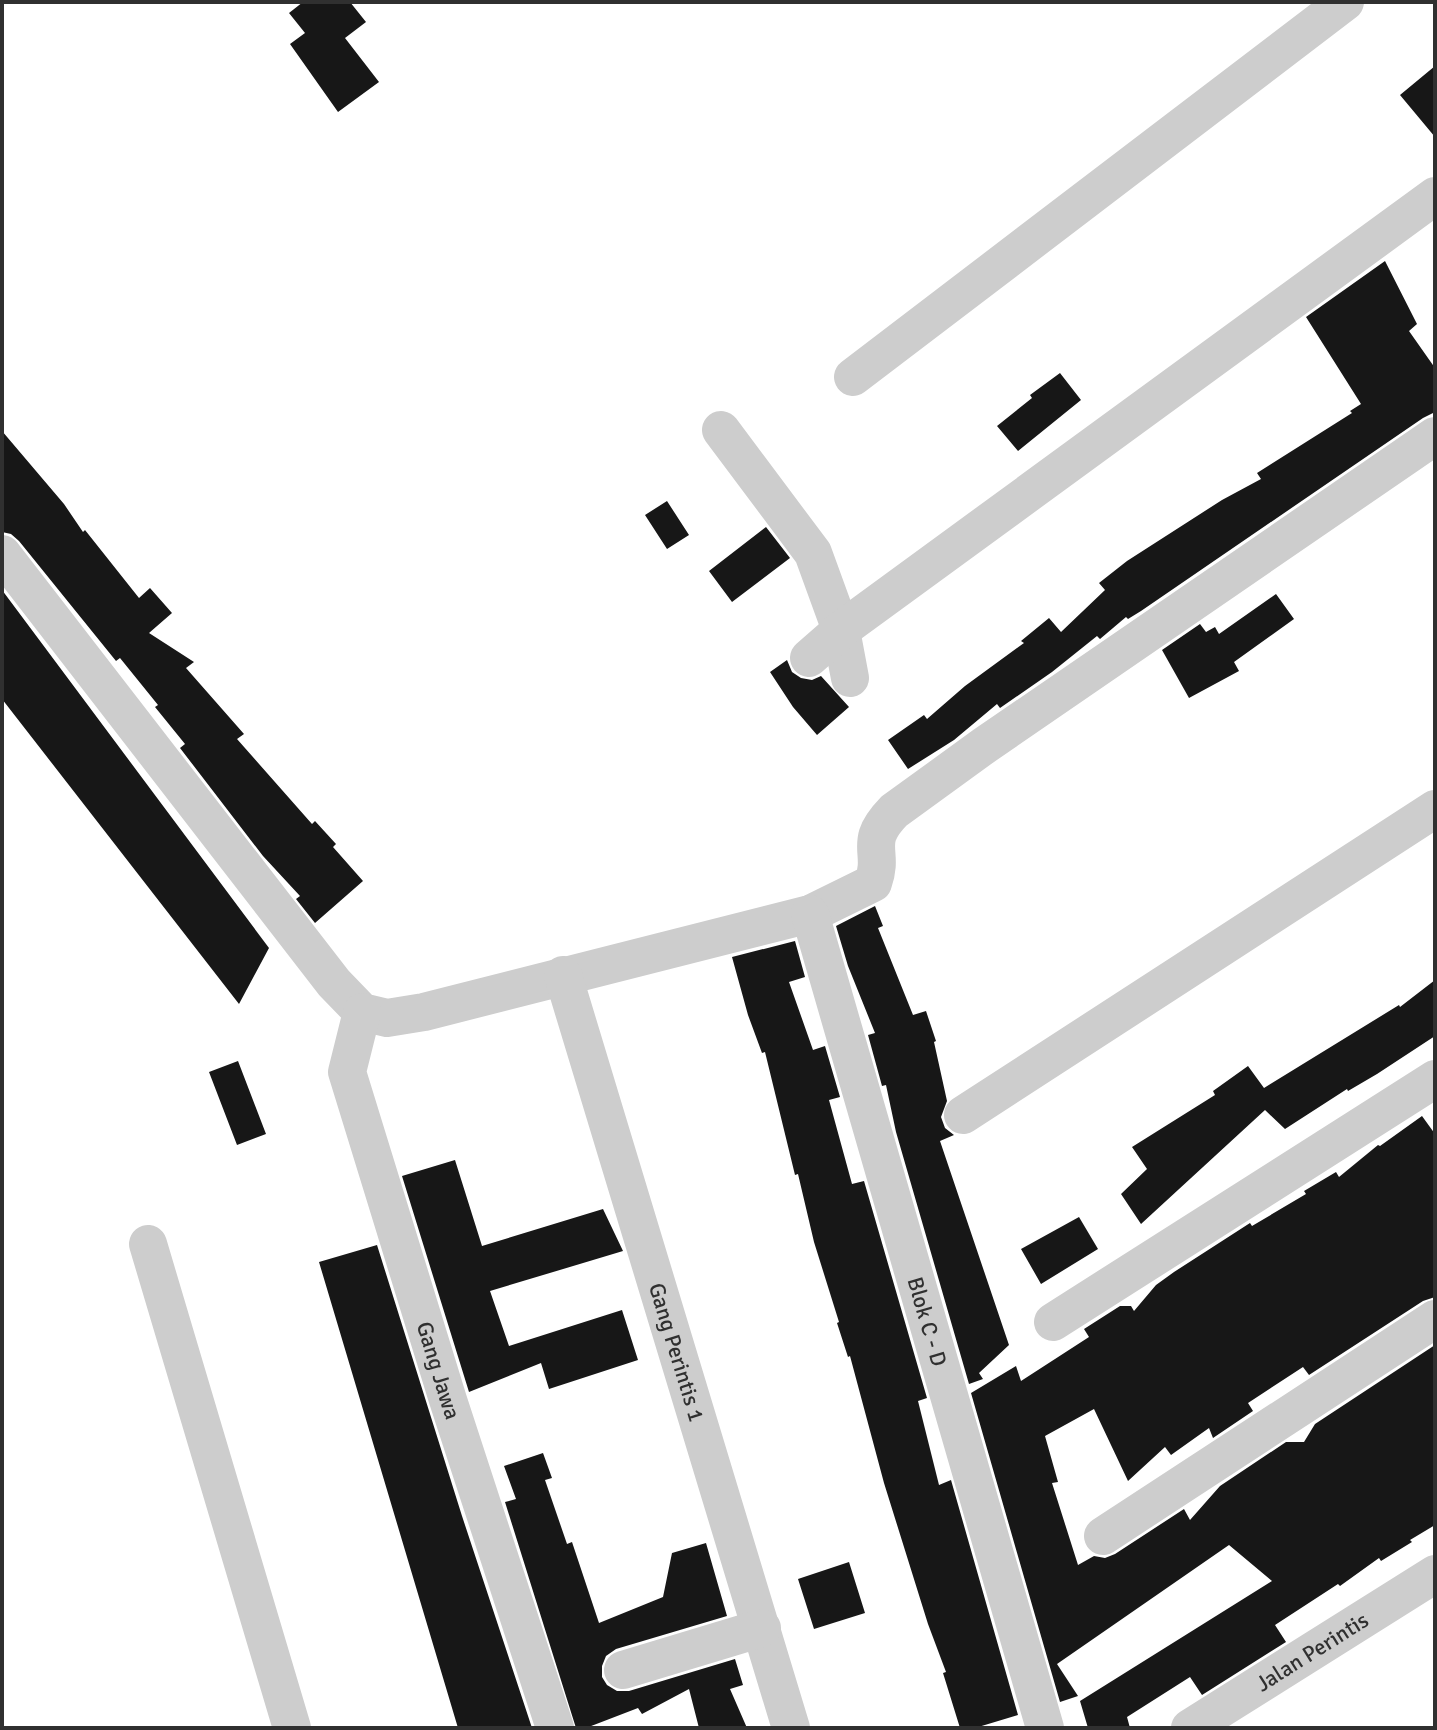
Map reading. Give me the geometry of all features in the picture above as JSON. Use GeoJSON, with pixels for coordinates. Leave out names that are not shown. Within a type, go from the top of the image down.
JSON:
{"type":"FeatureCollection","features":[{"type":"Feature","properties":{"kind":"street"},"geometry":{"type":"LineString","coordinates":[[853,377],[1345,2]]}},
{"type":"Feature","properties":{"kind":"street"},"geometry":{"type":"LineString","coordinates":[[809,658],[841,630],[1435,196]]}},
{"type":"Feature","properties":{"kind":"street"},"geometry":{"type":"LineString","coordinates":[[721,430],[813,553],[841,630],[850,678]]}},
{"type":"Feature","properties":{"kind":"street"},"geometry":{"type":"LineString","coordinates":[[2,554],[334,983],[362,1012],[387,1018],[424,1012],[810,914],[873,883],[875,837],[894,811],[985,745],[1435,436]]}},
{"type":"Feature","properties":{"kind":"street"},"geometry":{"type":"LineString","coordinates":[[963,1115],[1435,809]]}},
{"type":"Feature","properties":{"kind":"street","name":"Blok C - D"},"geometry":{"type":"LineString","coordinates":[[810,914],[1045,1728]]}},
{"type":"Feature","properties":{"kind":"street","name":"Gang Perintis 1"},"geometry":{"type":"LineString","coordinates":[[563,975],[791,1728]]}},
{"type":"Feature","properties":{"kind":"street","name":"Gang Jawa"},"geometry":{"type":"LineString","coordinates":[[362,1012],[347,1072],[448,1400],[555,1728]]}},
{"type":"Feature","properties":{"kind":"street"},"geometry":{"type":"LineString","coordinates":[[1053,1322],[1435,1079]]}},
{"type":"Feature","properties":{"kind":"street"},"geometry":{"type":"LineString","coordinates":[[148,1244],[292,1728]]}},
{"type":"Feature","properties":{"kind":"street"},"geometry":{"type":"LineString","coordinates":[[1103,1536],[1435,1319]]}},
{"type":"Feature","properties":{"kind":"street","name":"Jalan Perintis"},"geometry":{"type":"LineString","coordinates":[[1190,1728],[1435,1574]]}},
{"type":"Feature","properties":{"kind":"street"},"geometry":{"type":"LineString","coordinates":[[623,1670],[762,1628]]}},
{"type":"Feature","properties":{"kind":"building"},"geometry":{"type":"Polygon","coordinates":[[[303,2],[350,2],[366,22],[345,38],[379,82],[338,112],[290,44],[305,33],[289,13],[303,2]]]}},
{"type":"Feature","properties":{"kind":"building"},"geometry":{"type":"Polygon","coordinates":[[[1435,66],[1435,137],[1400,95],[1435,66]]]}},
{"type":"Feature","properties":{"kind":"building"},"geometry":{"type":"Polygon","coordinates":[[[1385,261],[1417,324],[1409,331],[1435,368],[1435,412],[1141,611],[1128,619],[1126,617],[1100,639],[1097,636],[1052,672],[1000,708],[997,704],[954,740],[908,769],[888,740],[924,715],[927,719],[965,686],[1024,643],[1021,641],[1049,618],[1061,632],[1105,590],[1099,583],[1127,561],[1222,500],[1261,479],[1257,473],[1352,413],[1350,411],[1361,404],[1306,317],[1385,261]]]}},
{"type":"Feature","properties":{"kind":"building"},"geometry":{"type":"Polygon","coordinates":[[[1060,373],[1081,400],[1018,451],[997,426],[1032,398],[1030,395],[1060,373]]]}},
{"type":"Feature","properties":{"kind":"building"},"geometry":{"type":"Polygon","coordinates":[[[2,431],[139,598],[150,588],[172,613],[149,633],[194,662],[186,668],[244,734],[237,739],[312,824],[315,821],[336,844],[333,847],[363,881],[315,923],[296,899],[300,896],[263,856],[180,748],[185,744],[155,707],[158,705],[120,658],[116,661],[19,541],[11,534],[2,532],[2,431]]]}},
{"type":"Feature","properties":{"kind":"building"},"geometry":{"type":"Polygon","coordinates":[[[667,501],[689,535],[667,549],[645,515],[667,501]]]}},
{"type":"Feature","properties":{"kind":"building"},"geometry":{"type":"Polygon","coordinates":[[[766,527],[790,558],[732,602],[709,571],[766,527]]]}},
{"type":"Feature","properties":{"kind":"building"},"geometry":{"type":"Polygon","coordinates":[[[2,590],[269,948],[239,1004],[2,699],[2,590]]]}},
{"type":"Feature","properties":{"kind":"building"},"geometry":{"type":"Polygon","coordinates":[[[1276,594],[1294,619],[1234,662],[1239,671],[1189,698],[1162,650],[1200,624],[1206,632],[1215,627],[1219,634],[1276,594]]]}},
{"type":"Feature","properties":{"kind":"building"},"geometry":{"type":"Polygon","coordinates":[[[787,660],[792,672],[801,678],[812,680],[821,676],[849,707],[817,735],[793,707],[770,672],[787,660]]]}},
{"type":"Feature","properties":{"kind":"building"},"geometry":{"type":"Polygon","coordinates":[[[875,906],[883,926],[878,928],[913,1015],[926,1011],[936,1041],[947,1101],[941,1117],[945,1128],[954,1135],[940,1141],[1009,1345],[979,1373],[983,1379],[969,1384],[896,1132],[886,1085],[882,1086],[868,1035],[875,1033],[848,966],[836,926],[875,906]]]}},
{"type":"Feature","properties":{"kind":"building"},"geometry":{"type":"Polygon","coordinates":[[[795,941],[805,977],[789,982],[813,1050],[825,1046],[840,1097],[829,1100],[852,1184],[864,1181],[927,1398],[918,1401],[939,1485],[951,1480],[1018,1715],[975,1728],[960,1728],[943,1673],[946,1672],[928,1624],[884,1483],[850,1356],[837,1323],[798,1174],[795,1175],[765,1052],[762,1053],[748,1015],[732,957],[795,941]]]}},
{"type":"Feature","properties":{"kind":"building"},"geometry":{"type":"Polygon","coordinates":[[[1435,980],[1435,1036],[1285,1129],[1265,1110],[1141,1224],[1121,1194],[1147,1169],[1132,1147],[1215,1095],[1213,1091],[1248,1066],[1264,1088],[1400,1007],[1435,980]]]}},
{"type":"Feature","properties":{"kind":"building"},"geometry":{"type":"Polygon","coordinates":[[[238,1061],[266,1134],[237,1145],[209,1072],[238,1061]]]}},
{"type":"Feature","properties":{"kind":"building"},"geometry":{"type":"Polygon","coordinates":[[[1422,1116],[1435,1134],[1435,1297],[1423,1301],[1309,1375],[1303,1367],[1248,1403],[1253,1411],[1213,1438],[1209,1428],[1171,1455],[1165,1447],[1128,1481],[1094,1409],[1045,1436],[1058,1482],[1052,1483],[1078,1565],[1094,1556],[1105,1558],[1115,1554],[1184,1509],[1190,1520],[1220,1486],[1286,1442],[1304,1442],[1315,1424],[1435,1345],[1435,1525],[1275,1625],[1286,1642],[1202,1695],[1190,1677],[1127,1717],[1130,1728],[1088,1728],[1080,1701],[1272,1581],[1229,1545],[1057,1664],[1078,1696],[1060,1702],[971,1393],[1016,1366],[1021,1381],[1089,1337],[1084,1329],[1120,1306],[1131,1306],[1134,1311],[1156,1285],[1174,1272],[1250,1223],[1252,1226],[1306,1194],[1304,1191],[1336,1172],[1339,1177],[1378,1145],[1422,1116]]]}},
{"type":"Feature","properties":{"kind":"building"},"geometry":{"type":"Polygon","coordinates":[[[455,1160],[482,1246],[603,1209],[623,1251],[490,1291],[509,1346],[622,1310],[638,1360],[549,1389],[541,1363],[469,1392],[402,1176],[455,1160]]]}},
{"type":"Feature","properties":{"kind":"building"},"geometry":{"type":"Polygon","coordinates":[[[1079,1217],[1098,1249],[1041,1284],[1021,1249],[1079,1217]]]}},
{"type":"Feature","properties":{"kind":"building"},"geometry":{"type":"Polygon","coordinates":[[[377,1245],[532,1728],[458,1728],[319,1262],[377,1245]]]}},
{"type":"Feature","properties":{"kind":"building"},"geometry":{"type":"Polygon","coordinates":[[[543,1453],[552,1478],[545,1480],[567,1544],[572,1542],[599,1623],[663,1597],[672,1553],[706,1543],[727,1616],[616,1649],[606,1656],[602,1666],[602,1677],[607,1685],[617,1691],[629,1691],[735,1659],[743,1685],[730,1689],[747,1728],[699,1728],[689,1689],[642,1714],[638,1708],[586,1728],[576,1728],[505,1502],[516,1499],[504,1466],[543,1453]]]}},
{"type":"Feature","properties":{"kind":"building"},"geometry":{"type":"Polygon","coordinates":[[[849,1562],[865,1613],[814,1629],[798,1579],[849,1562]]]}}]}
